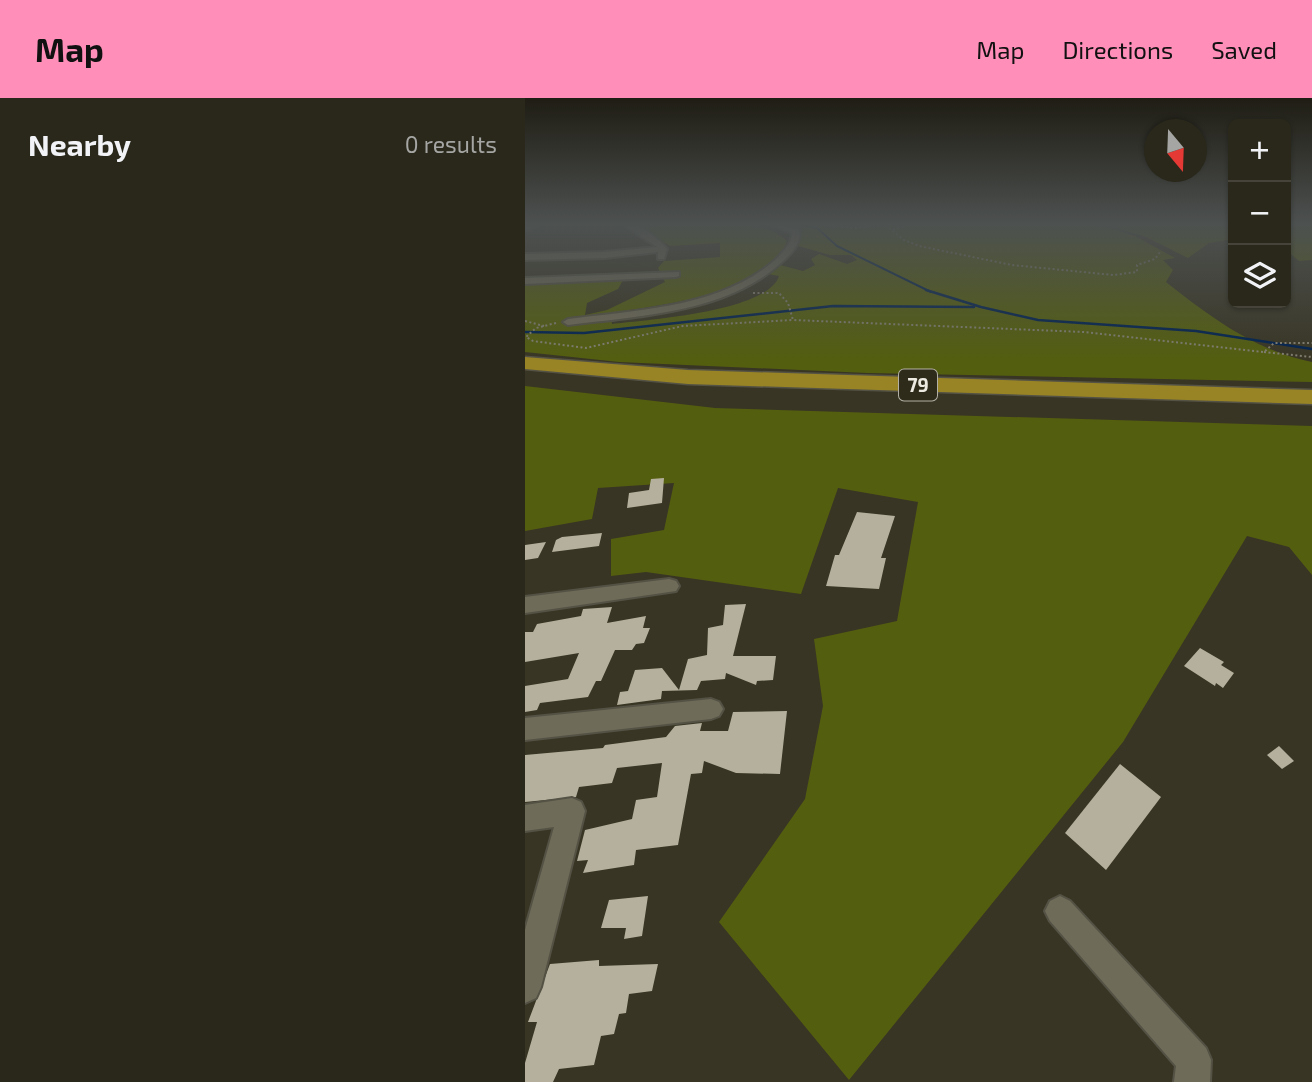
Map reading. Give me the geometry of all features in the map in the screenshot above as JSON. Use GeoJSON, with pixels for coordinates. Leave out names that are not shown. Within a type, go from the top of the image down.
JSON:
{"type":"FeatureCollection","features":[{"type":"Feature","properties":{"kind":"highway","name":"79"},"geometry":{"type":"LineString","coordinates":[[525,363],[688,377],[1312,397]]}},
{"type":"Feature","properties":{"kind":"highway","name":"79"},"geometry":{"type":"LineString","coordinates":[[525,379],[695,392],[1312,411]]}},
{"type":"Feature","properties":{"kind":"street"},"geometry":{"type":"LineString","coordinates":[[629,272],[639,269]]}},
{"type":"Feature","properties":{"kind":"street"},"geometry":{"type":"LineString","coordinates":[[568,322],[717,295],[770,269]]}},
{"type":"Feature","properties":{"kind":"street"},"geometry":{"type":"LineString","coordinates":[[525,281],[676,274]]}},
{"type":"Feature","properties":{"kind":"street"},"geometry":{"type":"LineString","coordinates":[[525,606],[669,586]]}},
{"type":"Feature","properties":{"kind":"street"},"geometry":{"type":"LineString","coordinates":[[525,729],[711,709]]}},
{"type":"Feature","properties":{"kind":"street"},"geometry":{"type":"LineString","coordinates":[[525,818],[572,811],[525,987]]}},
{"type":"Feature","properties":{"kind":"street"},"geometry":{"type":"LineString","coordinates":[[1060,911],[1193,1060],[1192,1082]]}},
{"type":"Feature","properties":{"kind":"path"},"geometry":{"type":"LineString","coordinates":[[1052,269],[1114,275],[1137,272],[1137,269]]}},
{"type":"Feature","properties":{"kind":"path"},"geometry":{"type":"LineString","coordinates":[[751,292],[779,293],[788,303],[793,320]]}},
{"type":"Feature","properties":{"kind":"path"},"geometry":{"type":"LineString","coordinates":[[525,321],[544,326],[529,332],[526,337],[533,341],[586,348],[683,326],[793,320],[1084,332],[1312,358]]}},
{"type":"Feature","properties":{"kind":"path"},"geometry":{"type":"LineString","coordinates":[[1263,352],[1274,344],[1312,343]]}},
{"type":"Feature","properties":{"kind":"green space"},"geometry":{"type":"Polygon","coordinates":[[[658,269],[764,269],[735,285],[710,294],[610,313],[612,324],[677,317],[730,306],[753,298],[770,288],[779,276],[768,274],[775,269],[1172,269],[1166,282],[1217,320],[1272,350],[1312,362],[1312,382],[867,373],[619,362],[525,352],[525,284],[623,280],[618,289],[587,303],[585,315],[607,310],[665,282],[658,269]]]}},
{"type":"Feature","properties":{"kind":"green space"},"geometry":{"type":"Polygon","coordinates":[[[525,386],[715,408],[1312,426],[1312,575],[1289,547],[1247,536],[1123,742],[849,1080],[719,922],[805,799],[823,706],[814,639],[897,621],[918,502],[838,488],[801,594],[646,572],[611,576],[611,539],[664,530],[674,483],[598,488],[592,519],[525,531],[525,386]]]}},
{"type":"Feature","properties":{"kind":"building"},"geometry":{"type":"Polygon","coordinates":[[[664,478],[662,503],[627,508],[629,493],[649,490],[651,479],[664,478]]]}},
{"type":"Feature","properties":{"kind":"building"},"geometry":{"type":"Polygon","coordinates":[[[857,512],[895,516],[881,558],[886,558],[879,589],[826,586],[835,555],[839,555],[857,512]]]}},
{"type":"Feature","properties":{"kind":"building"},"geometry":{"type":"Polygon","coordinates":[[[602,533],[599,546],[552,552],[556,540],[562,537],[602,533]]]}},
{"type":"Feature","properties":{"kind":"building"},"geometry":{"type":"Polygon","coordinates":[[[546,542],[538,558],[525,560],[525,545],[546,542]]]}},
{"type":"Feature","properties":{"kind":"building"},"geometry":{"type":"Polygon","coordinates":[[[746,604],[733,656],[776,656],[773,680],[757,681],[756,685],[726,673],[725,679],[701,681],[697,690],[662,691],[661,699],[617,705],[620,692],[628,691],[635,670],[662,668],[679,690],[688,659],[707,655],[708,628],[723,625],[725,605],[746,604]]]}},
{"type":"Feature","properties":{"kind":"building"},"geometry":{"type":"Polygon","coordinates":[[[612,607],[607,623],[646,616],[643,628],[650,628],[644,643],[636,644],[632,650],[615,650],[601,681],[596,681],[588,697],[540,703],[537,710],[525,712],[525,686],[568,679],[579,653],[525,662],[525,632],[533,632],[537,624],[581,616],[583,609],[612,607]]]}},
{"type":"Feature","properties":{"kind":"building"},"geometry":{"type":"Polygon","coordinates":[[[1200,648],[1224,662],[1221,665],[1234,673],[1223,688],[1216,683],[1215,686],[1184,666],[1200,648]]]}},
{"type":"Feature","properties":{"kind":"building"},"geometry":{"type":"Polygon","coordinates":[[[787,711],[780,774],[736,773],[704,761],[702,773],[691,774],[678,845],[636,850],[634,865],[583,873],[588,860],[577,861],[585,830],[632,819],[636,800],[657,797],[662,763],[617,768],[612,783],[579,787],[576,797],[525,802],[525,755],[603,748],[605,745],[666,737],[675,726],[702,723],[700,731],[728,731],[733,712],[787,711]]]}},
{"type":"Feature","properties":{"kind":"building"},"geometry":{"type":"Polygon","coordinates":[[[1279,746],[1294,761],[1282,769],[1267,755],[1279,746]]]}},
{"type":"Feature","properties":{"kind":"building"},"geometry":{"type":"Polygon","coordinates":[[[1120,764],[1161,797],[1106,870],[1065,833],[1120,764]]]}},
{"type":"Feature","properties":{"kind":"building"},"geometry":{"type":"Polygon","coordinates":[[[648,896],[642,936],[624,939],[626,928],[601,928],[609,900],[648,896]]]}},
{"type":"Feature","properties":{"kind":"building"},"geometry":{"type":"Polygon","coordinates":[[[599,960],[599,966],[658,964],[652,991],[629,994],[626,1013],[619,1014],[614,1034],[601,1036],[594,1065],[559,1069],[553,1082],[525,1082],[525,1063],[537,1022],[528,1022],[550,964],[599,960]]]}},
{"type":"Feature","properties":{"kind":"waterway"},"geometry":{"type":"LineString","coordinates":[[884,269],[928,291]]}},
{"type":"Feature","properties":{"kind":"waterway"},"geometry":{"type":"LineString","coordinates":[[928,291],[981,307],[1038,320],[1196,331],[1312,349]]}},
{"type":"Feature","properties":{"kind":"waterway"},"geometry":{"type":"LineString","coordinates":[[525,332],[584,333],[833,306],[974,307]]}}]}
